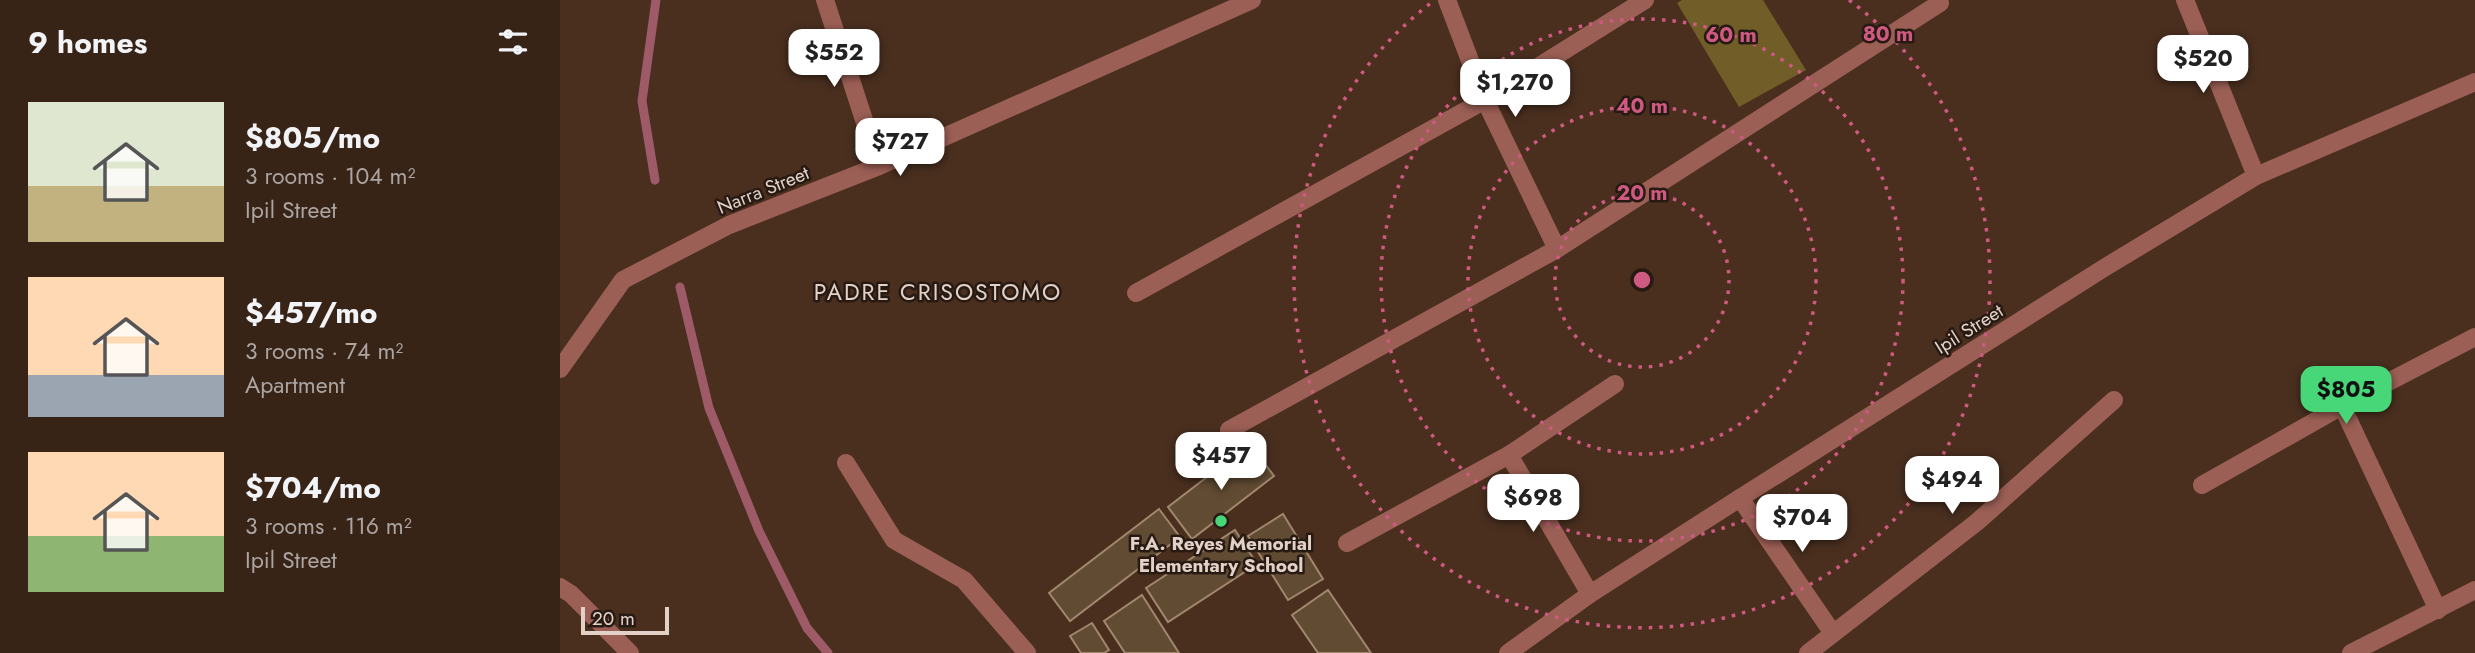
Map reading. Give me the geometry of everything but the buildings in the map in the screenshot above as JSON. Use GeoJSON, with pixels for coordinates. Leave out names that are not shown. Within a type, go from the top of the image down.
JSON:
{"type":"FeatureCollection","features":[{"type":"Feature","properties":{"kind":"street"},"geometry":{"type":"LineString","coordinates":[[825,0],[879,166]]}},
{"type":"Feature","properties":{"kind":"street","name":"Narra Street"},"geometry":{"type":"LineString","coordinates":[[560,369],[623,280],[729,225],[879,166],[1252,0]]}},
{"type":"Feature","properties":{"kind":"street"},"geometry":{"type":"LineString","coordinates":[[1447,0],[1485,100],[1557,249]]}},
{"type":"Feature","properties":{"kind":"street"},"geometry":{"type":"LineString","coordinates":[[1136,293],[1485,100],[1645,0]]}},
{"type":"Feature","properties":{"kind":"street"},"geometry":{"type":"LineString","coordinates":[[1229,430],[1557,249],[1940,3],[1938,0]]}},
{"type":"Feature","properties":{"kind":"street"},"geometry":{"type":"LineString","coordinates":[[2185,0],[2256,176]]}},
{"type":"Feature","properties":{"kind":"street","name":"Ipil Street"},"geometry":{"type":"LineString","coordinates":[[1508,653],[1590,594],[1740,498],[2104,268],[2256,176],[2475,82]]}},
{"type":"Feature","properties":{"kind":"street"},"geometry":{"type":"LineString","coordinates":[[2202,485],[2342,406],[2475,337]]}},
{"type":"Feature","properties":{"kind":"street"},"geometry":{"type":"LineString","coordinates":[[1347,543],[1509,455],[1615,384]]}},
{"type":"Feature","properties":{"kind":"street"},"geometry":{"type":"LineString","coordinates":[[1808,653],[1977,522],[2115,400]]}},
{"type":"Feature","properties":{"kind":"street"},"geometry":{"type":"LineString","coordinates":[[2342,406],[2438,610]]}},
{"type":"Feature","properties":{"kind":"street"},"geometry":{"type":"LineString","coordinates":[[1509,455],[1590,594]]}},
{"type":"Feature","properties":{"kind":"street"},"geometry":{"type":"LineString","coordinates":[[846,463],[894,540],[964,580],[1027,653]]}},
{"type":"Feature","properties":{"kind":"street"},"geometry":{"type":"LineString","coordinates":[[1740,498],[1832,632]]}},
{"type":"Feature","properties":{"kind":"street"},"geometry":{"type":"LineString","coordinates":[[560,587],[571,594],[630,653]]}},
{"type":"Feature","properties":{"kind":"street"},"geometry":{"type":"LineString","coordinates":[[2351,653],[2475,590]]}},
{"type":"Feature","properties":{"kind":"shaded area"},"geometry":{"type":"Polygon","coordinates":[[[1682,0],[1763,0],[1806,70],[1739,107],[1677,3],[1682,0]]]}},
{"type":"Feature","properties":{"kind":"waterway"},"geometry":{"type":"LineString","coordinates":[[655,180],[642,101],[656,0]]}},
{"type":"Feature","properties":{"kind":"waterway"},"geometry":{"type":"LineString","coordinates":[[680,287],[709,408],[759,531],[807,628],[828,653]]}},
{"type":"Feature","properties":{"kind":"place","name":"F.A. Reyes Memorial Elementary School"},"geometry":{"type":"Point","coordinates":[1221,521]}},
{"type":"Feature","properties":{"kind":"district","name":"PADRE CRISOSTOMO"},"geometry":{"type":"Point","coordinates":[938,292]}}]}
